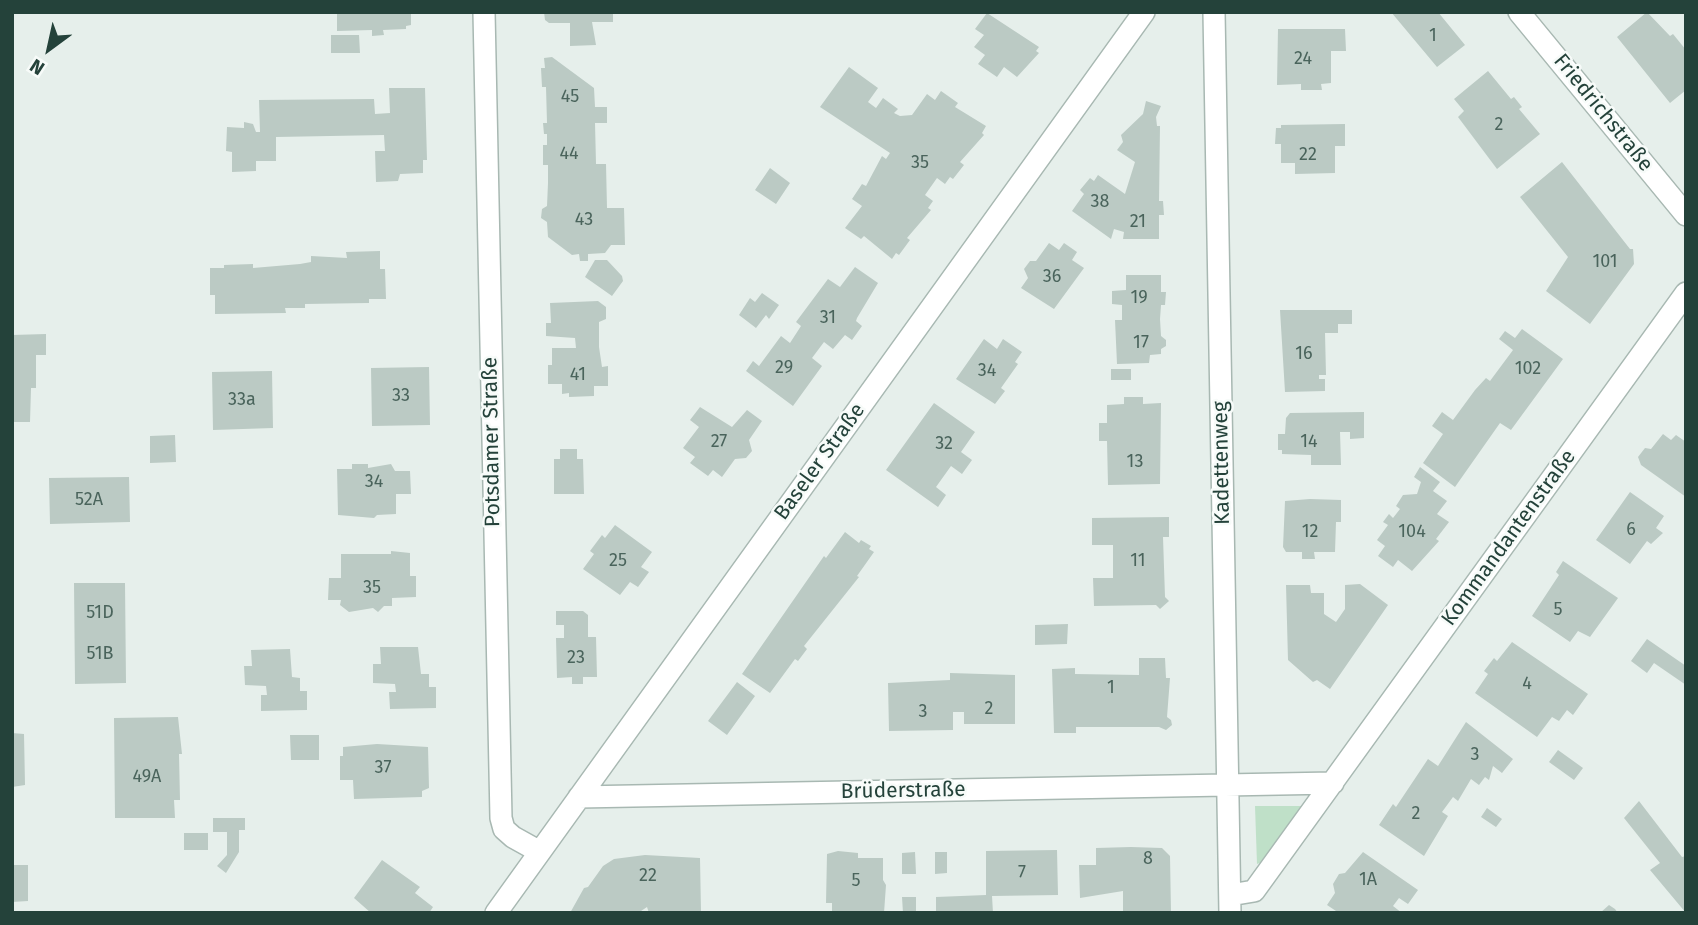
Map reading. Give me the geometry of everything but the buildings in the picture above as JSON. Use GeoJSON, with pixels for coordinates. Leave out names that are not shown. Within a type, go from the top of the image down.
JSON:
{"type":"FeatureCollection","features":[{"type":"Feature","properties":{"kind":"street","name":"Potsdamer Straße"},"geometry":{"type":"LineString","coordinates":[[484,12],[501,818],[504,829],[540,852]]}},
{"type":"Feature","properties":{"kind":"street","name":"Baseler Straße"},"geometry":{"type":"LineString","coordinates":[[496,913],[1144,12]]}},
{"type":"Feature","properties":{"kind":"street","name":"Kadettenweg"},"geometry":{"type":"LineString","coordinates":[[1214,12],[1230,904]]}},
{"type":"Feature","properties":{"kind":"street","name":"Friedrichstraße"},"geometry":{"type":"LineString","coordinates":[[1520,12],[1686,215]]}},
{"type":"Feature","properties":{"kind":"street","name":"Kommandantenstraße"},"geometry":{"type":"LineString","coordinates":[[1230,904],[1254,891],[1686,293]]}},
{"type":"Feature","properties":{"kind":"street"},"geometry":{"type":"LineString","coordinates":[[1228,784],[1333,783]]}},
{"type":"Feature","properties":{"kind":"street","name":"Brüderstraße"},"geometry":{"type":"LineString","coordinates":[[579,797],[1228,784]]}},
{"type":"Feature","properties":{"kind":"green space"},"geometry":{"type":"Polygon","coordinates":[[[1255,806],[1302,806],[1262,862],[1257,864],[1255,806]]]}}]}
